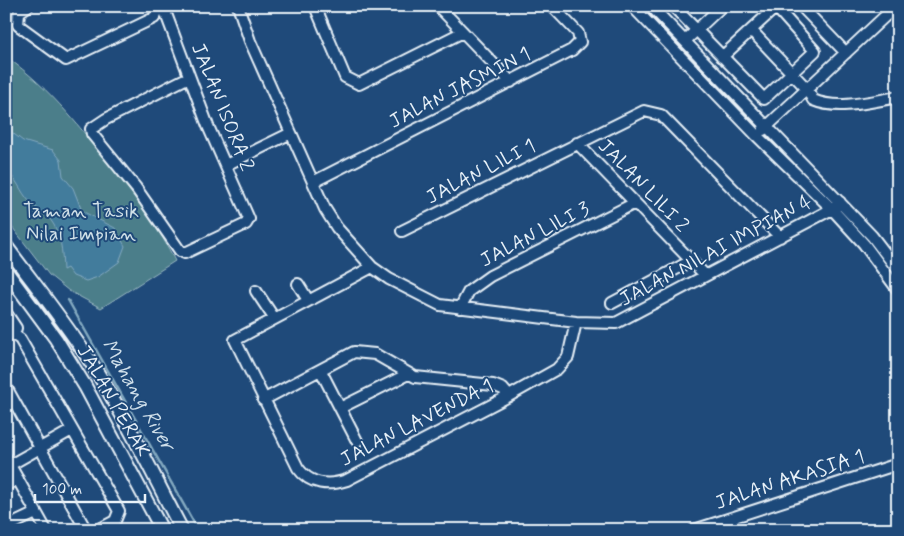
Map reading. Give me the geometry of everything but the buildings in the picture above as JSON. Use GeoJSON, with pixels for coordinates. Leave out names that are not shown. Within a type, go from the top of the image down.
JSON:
{"type":"FeatureCollection","features":[{"type":"Feature","properties":{"kind":"main road","name":"JALAN PERAK"},"geometry":{"type":"LineString","coordinates":[[6,246],[67,326],[98,373],[132,433],[182,530]]}},
{"type":"Feature","properties":{"kind":"main road","name":"JALAN PERAK"},"geometry":{"type":"LineString","coordinates":[[6,271],[56,339],[85,386],[162,530]]}},
{"type":"Feature","properties":{"kind":"street"},"geometry":{"type":"LineString","coordinates":[[28,6],[19,12],[18,25],[66,60],[154,18],[162,6]]}},
{"type":"Feature","properties":{"kind":"street","name":"JALAN ISORA 2"},"geometry":{"type":"LineString","coordinates":[[162,6],[188,77],[244,203],[249,221],[187,253],[181,252],[136,188],[91,132],[94,126],[188,77]]}},
{"type":"Feature","properties":{"kind":"street","name":"JALAN NILAI IMPIAN 4"},"geometry":{"type":"LineString","coordinates":[[238,6],[250,41],[312,182],[337,228],[372,267],[389,279],[434,302],[460,308],[576,322],[616,323],[832,209],[840,202]]}},
{"type":"Feature","properties":{"kind":"street"},"geometry":{"type":"LineString","coordinates":[[315,6],[345,77],[359,84],[463,32]]}},
{"type":"Feature","properties":{"kind":"street"},"geometry":{"type":"LineString","coordinates":[[438,6],[511,82]]}},
{"type":"Feature","properties":{"kind":"street","name":"JALAN JASMIN 1"},"geometry":{"type":"LineString","coordinates":[[312,182],[572,50],[580,42],[578,33],[552,6]]}},
{"type":"Feature","properties":{"kind":"street"},"geometry":{"type":"LineString","coordinates":[[632,6],[757,136],[832,209],[864,244],[898,290]]}},
{"type":"Feature","properties":{"kind":"street"},"geometry":{"type":"LineString","coordinates":[[651,6],[872,236],[898,270]]}},
{"type":"Feature","properties":{"kind":"street"},"geometry":{"type":"LineString","coordinates":[[673,6],[722,58],[764,99],[814,54],[815,48],[776,7],[722,58]]}},
{"type":"Feature","properties":{"kind":"street"},"geometry":{"type":"LineString","coordinates":[[686,42],[722,6]]}},
{"type":"Feature","properties":{"kind":"street"},"geometry":{"type":"LineString","coordinates":[[801,6],[846,53]]}},
{"type":"Feature","properties":{"kind":"street"},"geometry":{"type":"LineString","coordinates":[[757,136],[896,6]]}},
{"type":"Feature","properties":{"kind":"street"},"geometry":{"type":"LineString","coordinates":[[752,31],[807,89],[814,100],[826,104],[898,97]]}},
{"type":"Feature","properties":{"kind":"street","name":"JALAN LILI 1"},"geometry":{"type":"LineString","coordinates":[[402,231],[643,111],[660,114],[780,237]]}},
{"type":"Feature","properties":{"kind":"street"},"geometry":{"type":"LineString","coordinates":[[226,165],[291,133]]}},
{"type":"Feature","properties":{"kind":"street","name":"JALAN LILI 2"},"geometry":{"type":"LineString","coordinates":[[577,143],[705,275]]}},
{"type":"Feature","properties":{"kind":"street","name":"JALAN LILI 3"},"geometry":{"type":"LineString","coordinates":[[460,308],[469,291],[490,276],[635,203]]}},
{"type":"Feature","properties":{"kind":"street"},"geometry":{"type":"LineString","coordinates":[[612,303],[690,261]]}},
{"type":"Feature","properties":{"kind":"street","name":"JALAN LAVENDA 1"},"geometry":{"type":"LineString","coordinates":[[372,267],[235,340],[263,400],[300,471],[314,481],[329,484],[346,480],[509,396],[564,363],[570,351],[576,322]]}},
{"type":"Feature","properties":{"kind":"street"},"geometry":{"type":"LineString","coordinates":[[298,284],[308,300]]}},
{"type":"Feature","properties":{"kind":"street"},"geometry":{"type":"LineString","coordinates":[[256,290],[274,318]]}},
{"type":"Feature","properties":{"kind":"street"},"geometry":{"type":"LineString","coordinates":[[6,314],[16,328],[10,337],[20,339],[118,511],[115,521],[98,530]]}},
{"type":"Feature","properties":{"kind":"street"},"geometry":{"type":"LineString","coordinates":[[263,400],[321,371],[346,354],[354,352],[375,354],[408,374],[426,379],[493,385],[503,389],[509,396]]}},
{"type":"Feature","properties":{"kind":"street"},"geometry":{"type":"LineString","coordinates":[[321,371],[358,442]]}},
{"type":"Feature","properties":{"kind":"street"},"geometry":{"type":"LineString","coordinates":[[340,408],[408,374]]}},
{"type":"Feature","properties":{"kind":"street"},"geometry":{"type":"LineString","coordinates":[[6,386],[86,530]]}},
{"type":"Feature","properties":{"kind":"street"},"geometry":{"type":"LineString","coordinates":[[46,530],[8,462],[40,448],[72,430]]}},
{"type":"Feature","properties":{"kind":"street","name":"JALAN AKASIA 1"},"geometry":{"type":"LineString","coordinates":[[694,530],[898,464]]}},
{"type":"Feature","properties":{"kind":"street"},"geometry":{"type":"LineString","coordinates":[[6,485],[18,479]]}},
{"type":"Feature","properties":{"kind":"street"},"geometry":{"type":"LineString","coordinates":[[6,527],[36,513]]}},
{"type":"Feature","properties":{"kind":"green space","name":"Taman Tasik Nilai Impian"},"geometry":{"type":"Polygon","coordinates":[[[6,57],[38,82],[80,128],[149,217],[175,261],[101,308],[69,291],[49,275],[6,219],[6,57]]]}},
{"type":"Feature","properties":{"kind":"water"},"geometry":{"type":"Polygon","coordinates":[[[6,128],[23,141],[53,150],[61,160],[63,176],[73,188],[82,211],[115,228],[125,246],[119,262],[98,277],[86,281],[73,276],[67,268],[63,270],[61,243],[54,225],[48,217],[29,201],[6,170],[6,128]]]}},
{"type":"Feature","properties":{"kind":"waterway","name":"Mahang River"},"geometry":{"type":"LineString","coordinates":[[68,300],[198,530]]}}]}
